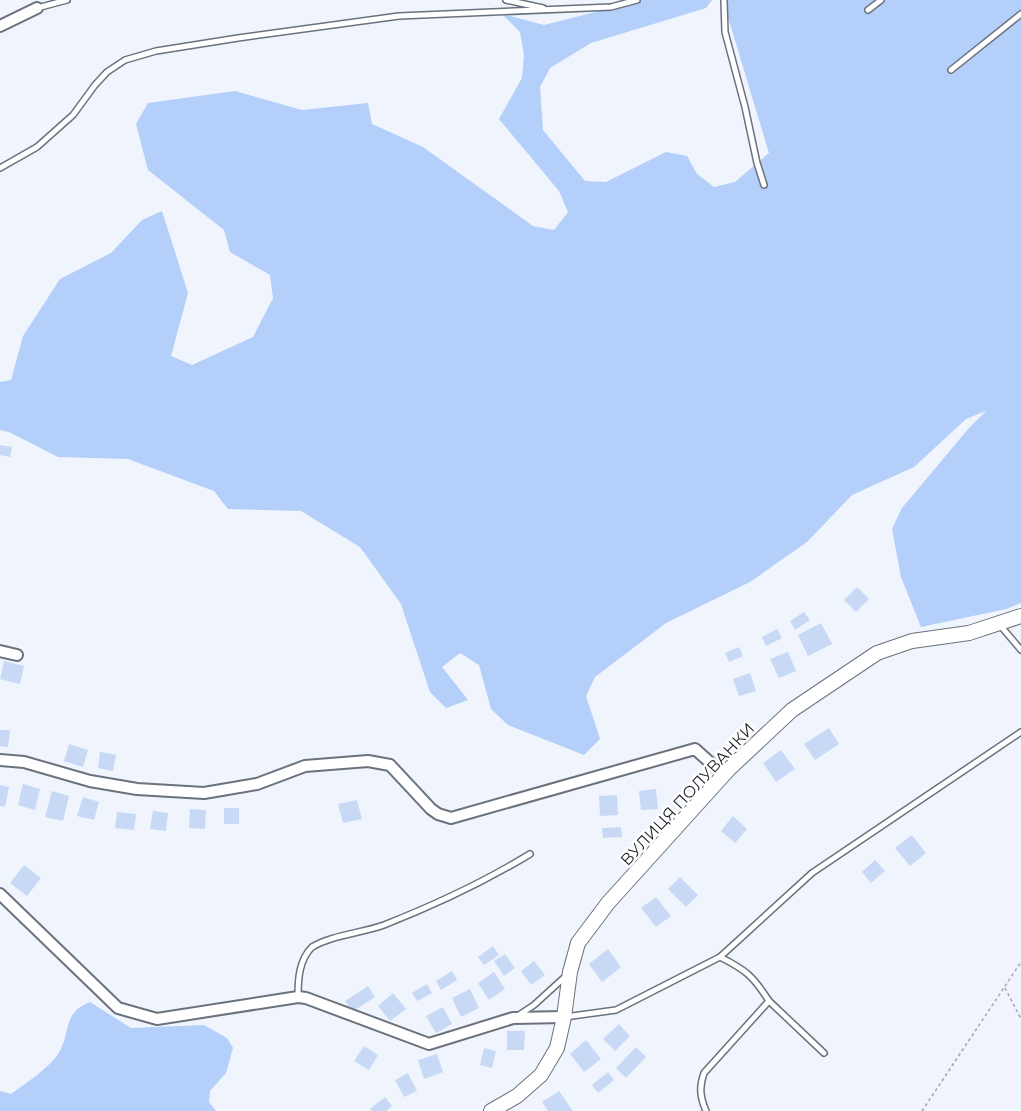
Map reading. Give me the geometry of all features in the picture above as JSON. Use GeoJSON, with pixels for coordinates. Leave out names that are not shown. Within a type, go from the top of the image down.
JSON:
{"type":"FeatureCollection","features":[{"type":"Feature","properties":{"kind":"street"},"geometry":{"type":"LineString","coordinates":[[0,26],[37,8]]}},
{"type":"Feature","properties":{"kind":"street","name":"ВУЛИЦЯ ПОЛУВАНКИ"},"geometry":{"type":"LineString","coordinates":[[491,1111],[517,1096],[541,1075],[557,1048],[570,972],[578,943],[608,903],[724,775],[792,710],[877,653],[912,641],[969,633],[1021,616]]}},
{"type":"Feature","properties":{"kind":"street"},"geometry":{"type":"LineString","coordinates":[[0,651],[17,655]]}},
{"type":"Feature","properties":{"kind":"street"},"geometry":{"type":"LineString","coordinates":[[0,760],[24,762],[90,781],[137,789],[204,793],[257,784],[305,766],[368,761],[390,765],[431,809],[451,818],[490,805],[695,749],[724,775]]}},
{"type":"Feature","properties":{"kind":"street"},"geometry":{"type":"LineString","coordinates":[[0,894],[118,1008],[157,1019],[298,997],[429,1044],[513,1018],[564,1017]]}},
{"type":"Feature","properties":{"kind":"lane"},"geometry":{"type":"LineString","coordinates":[[37,8],[68,0]]}},
{"type":"Feature","properties":{"kind":"lane"},"geometry":{"type":"LineString","coordinates":[[506,0],[553,10]]}},
{"type":"Feature","properties":{"kind":"lane"},"geometry":{"type":"LineString","coordinates":[[0,168],[37,147],[73,115],[107,72],[125,60],[156,51],[399,16],[611,7],[637,0]]}},
{"type":"Feature","properties":{"kind":"lane"},"geometry":{"type":"LineString","coordinates":[[724,0],[725,32],[746,107],[757,163],[764,185]]}},
{"type":"Feature","properties":{"kind":"lane"},"geometry":{"type":"LineString","coordinates":[[868,10],[881,0]]}},
{"type":"Feature","properties":{"kind":"lane"},"geometry":{"type":"LineString","coordinates":[[951,70],[1021,14]]}},
{"type":"Feature","properties":{"kind":"lane"},"geometry":{"type":"LineString","coordinates":[[998,623],[1021,650]]}},
{"type":"Feature","properties":{"kind":"lane"},"geometry":{"type":"LineString","coordinates":[[564,1017],[616,1010],[720,957],[812,873],[1021,732]]}},
{"type":"Feature","properties":{"kind":"lane"},"geometry":{"type":"LineString","coordinates":[[298,997],[298,974],[312,946],[382,925],[426,907],[488,879],[530,854]]}},
{"type":"Feature","properties":{"kind":"lane"},"geometry":{"type":"LineString","coordinates":[[720,957],[743,969],[756,981],[769,1001],[824,1053]]}},
{"type":"Feature","properties":{"kind":"lane"},"geometry":{"type":"LineString","coordinates":[[513,1018],[534,1005],[570,972]]}},
{"type":"Feature","properties":{"kind":"lane"},"geometry":{"type":"LineString","coordinates":[[706,1111],[700,1093],[704,1073],[769,1001]]}},
{"type":"Feature","properties":{"kind":"path"},"geometry":{"type":"LineString","coordinates":[[922,1111],[1021,962]]}},
{"type":"Feature","properties":{"kind":"path"},"geometry":{"type":"LineString","coordinates":[[1004,987],[1021,1019]]}},
{"type":"Feature","properties":{"kind":"shaded area"},"geometry":{"type":"Polygon","coordinates":[[[643,0],[712,0],[706,8],[591,43],[550,68],[540,87],[543,130],[585,181],[606,182],[666,152],[687,156],[697,174],[714,187],[735,182],[769,153],[724,4],[725,0],[1021,0],[1021,603],[1006,609],[921,627],[901,577],[892,529],[902,508],[986,411],[966,419],[914,467],[852,495],[807,542],[750,582],[666,623],[595,677],[586,696],[600,739],[584,755],[508,725],[491,709],[479,665],[460,653],[442,667],[468,700],[446,708],[430,692],[401,604],[360,547],[301,511],[228,509],[214,491],[128,459],[58,457],[9,432],[0,430],[0,382],[11,380],[23,336],[60,279],[111,253],[142,220],[162,211],[188,293],[171,356],[192,365],[253,337],[273,298],[270,275],[230,252],[224,230],[148,170],[136,124],[148,103],[235,91],[302,110],[368,103],[372,124],[423,147],[533,226],[554,230],[568,212],[559,191],[499,119],[522,78],[524,55],[520,32],[502,14],[544,25],[643,0]]]}},
{"type":"Feature","properties":{"kind":"shaded area"},"geometry":{"type":"Polygon","coordinates":[[[90,1002],[131,1028],[204,1025],[227,1038],[233,1048],[226,1073],[210,1091],[209,1102],[216,1111],[0,1111],[0,1091],[11,1094],[51,1063],[60,1051],[75,1011],[90,1002]]]}},
{"type":"Feature","properties":{"kind":"building"},"geometry":{"type":"Polygon","coordinates":[[[0,445],[12,447],[10,457],[0,455],[0,445]]]}},
{"type":"Feature","properties":{"kind":"building"},"geometry":{"type":"Polygon","coordinates":[[[857,587],[869,599],[856,612],[844,600],[857,587]]]}},
{"type":"Feature","properties":{"kind":"building"},"geometry":{"type":"Polygon","coordinates":[[[804,612],[810,620],[795,630],[790,621],[804,612]]]}},
{"type":"Feature","properties":{"kind":"building"},"geometry":{"type":"Polygon","coordinates":[[[821,623],[832,644],[808,656],[798,635],[821,623]]]}},
{"type":"Feature","properties":{"kind":"building"},"geometry":{"type":"Polygon","coordinates":[[[777,629],[782,638],[766,646],[762,637],[777,629]]]}},
{"type":"Feature","properties":{"kind":"building"},"geometry":{"type":"Polygon","coordinates":[[[739,647],[743,656],[729,662],[725,653],[739,647]]]}},
{"type":"Feature","properties":{"kind":"building"},"geometry":{"type":"Polygon","coordinates":[[[788,652],[796,671],[779,678],[770,659],[788,652]]]}},
{"type":"Feature","properties":{"kind":"building"},"geometry":{"type":"Polygon","coordinates":[[[4,661],[24,666],[20,684],[0,679],[4,661]]]}},
{"type":"Feature","properties":{"kind":"building"},"geometry":{"type":"Polygon","coordinates":[[[750,673],[756,691],[739,696],[733,679],[750,673]]]}},
{"type":"Feature","properties":{"kind":"building"},"geometry":{"type":"Polygon","coordinates":[[[829,728],[839,744],[815,760],[804,744],[829,728]]]}},
{"type":"Feature","properties":{"kind":"building"},"geometry":{"type":"Polygon","coordinates":[[[0,730],[10,730],[8,747],[0,746],[0,730]]]}},
{"type":"Feature","properties":{"kind":"building"},"geometry":{"type":"Polygon","coordinates":[[[69,744],[88,750],[83,767],[64,761],[69,744]]]}},
{"type":"Feature","properties":{"kind":"building"},"geometry":{"type":"Polygon","coordinates":[[[781,750],[795,769],[776,782],[763,763],[781,750]]]}},
{"type":"Feature","properties":{"kind":"building"},"geometry":{"type":"Polygon","coordinates":[[[100,752],[116,755],[113,771],[98,768],[100,752]]]}},
{"type":"Feature","properties":{"kind":"building"},"geometry":{"type":"Polygon","coordinates":[[[23,784],[40,789],[35,810],[18,805],[23,784]]]}},
{"type":"Feature","properties":{"kind":"building"},"geometry":{"type":"Polygon","coordinates":[[[0,785],[9,787],[5,807],[0,806],[0,785]]]}},
{"type":"Feature","properties":{"kind":"building"},"geometry":{"type":"Polygon","coordinates":[[[656,789],[658,809],[641,810],[639,791],[656,789]]]}},
{"type":"Feature","properties":{"kind":"building"},"geometry":{"type":"Polygon","coordinates":[[[52,791],[69,796],[63,821],[45,817],[52,791]]]}},
{"type":"Feature","properties":{"kind":"building"},"geometry":{"type":"Polygon","coordinates":[[[617,795],[618,815],[600,816],[599,796],[617,795]]]}},
{"type":"Feature","properties":{"kind":"building"},"geometry":{"type":"Polygon","coordinates":[[[83,797],[99,802],[94,820],[77,816],[83,797]]]}},
{"type":"Feature","properties":{"kind":"building"},"geometry":{"type":"Polygon","coordinates":[[[357,800],[362,819],[343,823],[338,804],[357,800]]]}},
{"type":"Feature","properties":{"kind":"building"},"geometry":{"type":"Polygon","coordinates":[[[224,808],[239,808],[239,824],[224,824],[224,808]]]}},
{"type":"Feature","properties":{"kind":"building"},"geometry":{"type":"Polygon","coordinates":[[[190,809],[206,810],[205,829],[189,828],[190,809]]]}},
{"type":"Feature","properties":{"kind":"building"},"geometry":{"type":"Polygon","coordinates":[[[153,811],[168,813],[166,831],[150,829],[153,811]]]}},
{"type":"Feature","properties":{"kind":"building"},"geometry":{"type":"Polygon","coordinates":[[[117,812],[136,814],[134,830],[115,828],[117,812]]]}},
{"type":"Feature","properties":{"kind":"building"},"geometry":{"type":"Polygon","coordinates":[[[733,816],[747,829],[735,843],[721,831],[733,816]]]}},
{"type":"Feature","properties":{"kind":"building"},"geometry":{"type":"Polygon","coordinates":[[[621,827],[622,837],[603,838],[602,828],[621,827]]]}},
{"type":"Feature","properties":{"kind":"building"},"geometry":{"type":"Polygon","coordinates":[[[912,835],[926,853],[910,866],[895,848],[912,835]]]}},
{"type":"Feature","properties":{"kind":"building"},"geometry":{"type":"Polygon","coordinates":[[[875,860],[885,871],[871,883],[862,872],[875,860]]]}},
{"type":"Feature","properties":{"kind":"building"},"geometry":{"type":"Polygon","coordinates":[[[24,865],[41,878],[27,896],[10,883],[24,865]]]}},
{"type":"Feature","properties":{"kind":"building"},"geometry":{"type":"Polygon","coordinates":[[[680,877],[698,895],[686,907],[668,889],[680,877]]]}},
{"type":"Feature","properties":{"kind":"building"},"geometry":{"type":"Polygon","coordinates":[[[656,897],[671,916],[656,927],[641,908],[656,897]]]}},
{"type":"Feature","properties":{"kind":"building"},"geometry":{"type":"Polygon","coordinates":[[[493,946],[499,955],[484,965],[478,957],[493,946]]]}},
{"type":"Feature","properties":{"kind":"building"},"geometry":{"type":"Polygon","coordinates":[[[608,949],[621,967],[602,982],[589,964],[608,949]]]}},
{"type":"Feature","properties":{"kind":"building"},"geometry":{"type":"Polygon","coordinates":[[[505,954],[515,968],[504,976],[494,961],[505,954]]]}},
{"type":"Feature","properties":{"kind":"building"},"geometry":{"type":"Polygon","coordinates":[[[534,961],[545,975],[531,985],[521,971],[534,961]]]}},
{"type":"Feature","properties":{"kind":"building"},"geometry":{"type":"Polygon","coordinates":[[[452,971],[457,980],[441,990],[436,981],[452,971]]]}},
{"type":"Feature","properties":{"kind":"building"},"geometry":{"type":"Polygon","coordinates":[[[494,972],[505,989],[489,1000],[478,983],[494,972]]]}},
{"type":"Feature","properties":{"kind":"building"},"geometry":{"type":"Polygon","coordinates":[[[427,984],[432,993],[417,1001],[412,993],[427,984]]]}},
{"type":"Feature","properties":{"kind":"building"},"geometry":{"type":"Polygon","coordinates":[[[368,986],[375,997],[352,1012],[345,1001],[368,986]]]}},
{"type":"Feature","properties":{"kind":"building"},"geometry":{"type":"Polygon","coordinates":[[[470,989],[479,1008],[461,1017],[452,998],[470,989]]]}},
{"type":"Feature","properties":{"kind":"building"},"geometry":{"type":"Polygon","coordinates":[[[393,993],[406,1009],[390,1021],[378,1006],[393,993]]]}},
{"type":"Feature","properties":{"kind":"building"},"geometry":{"type":"Polygon","coordinates":[[[443,1007],[452,1024],[436,1033],[426,1016],[443,1007]]]}},
{"type":"Feature","properties":{"kind":"building"},"geometry":{"type":"Polygon","coordinates":[[[619,1024],[630,1036],[615,1051],[603,1039],[619,1024]]]}},
{"type":"Feature","properties":{"kind":"building"},"geometry":{"type":"Polygon","coordinates":[[[507,1031],[525,1031],[524,1050],[507,1050],[507,1031]]]}},
{"type":"Feature","properties":{"kind":"building"},"geometry":{"type":"Polygon","coordinates":[[[586,1040],[601,1059],[584,1072],[570,1054],[586,1040]]]}},
{"type":"Feature","properties":{"kind":"building"},"geometry":{"type":"Polygon","coordinates":[[[364,1046],[378,1055],[369,1070],[354,1061],[364,1046]]]}},
{"type":"Feature","properties":{"kind":"building"},"geometry":{"type":"Polygon","coordinates":[[[636,1047],[646,1057],[626,1078],[616,1068],[636,1047]]]}},
{"type":"Feature","properties":{"kind":"building"},"geometry":{"type":"Polygon","coordinates":[[[484,1048],[496,1051],[492,1068],[480,1065],[484,1048]]]}},
{"type":"Feature","properties":{"kind":"building"},"geometry":{"type":"Polygon","coordinates":[[[437,1054],[443,1072],[424,1079],[418,1060],[437,1054]]]}},
{"type":"Feature","properties":{"kind":"building"},"geometry":{"type":"Polygon","coordinates":[[[608,1072],[614,1080],[598,1093],[592,1085],[608,1072]]]}},
{"type":"Feature","properties":{"kind":"building"},"geometry":{"type":"Polygon","coordinates":[[[408,1073],[417,1091],[404,1097],[395,1080],[408,1073]]]}},
{"type":"Feature","properties":{"kind":"building"},"geometry":{"type":"Polygon","coordinates":[[[559,1091],[573,1111],[548,1111],[542,1102],[559,1091]]]}},
{"type":"Feature","properties":{"kind":"building"},"geometry":{"type":"Polygon","coordinates":[[[385,1097],[392,1106],[386,1111],[370,1109],[385,1097]]]}}]}
